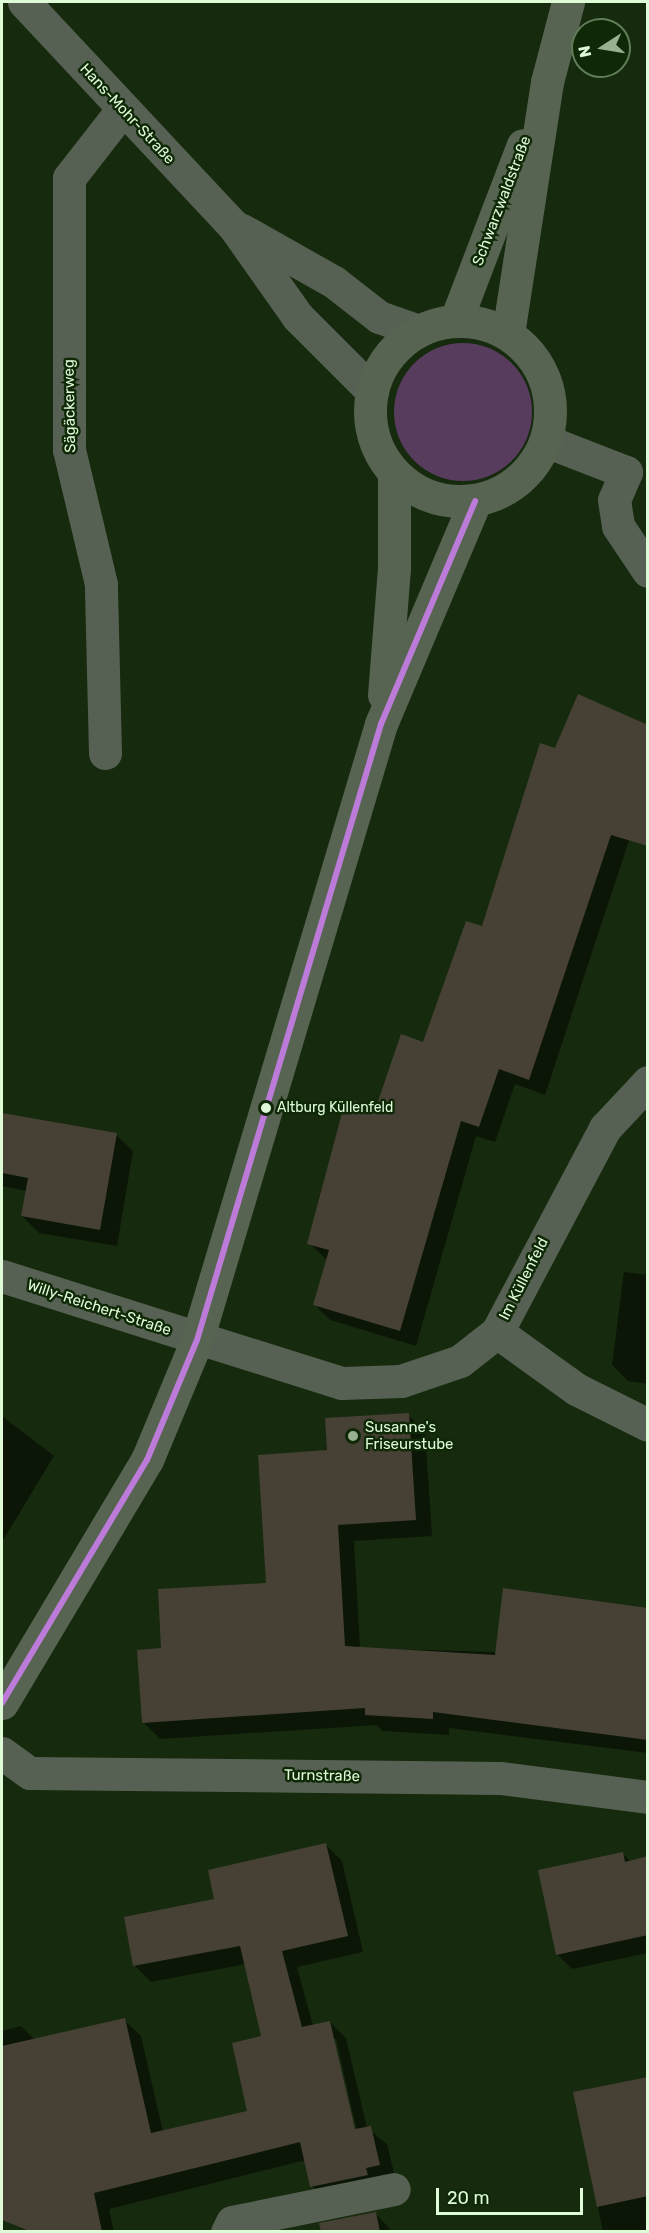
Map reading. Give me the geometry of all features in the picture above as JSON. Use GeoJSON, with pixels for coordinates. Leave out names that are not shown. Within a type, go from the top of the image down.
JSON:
{"type":"FeatureCollection","features":[{"type":"Feature","properties":{"kind":"street","name":"Hans-Mohr-Straße"},"geometry":{"type":"LineString","coordinates":[[24,2],[122,110],[232,225],[297,317],[372,391]]}},
{"type":"Feature","properties":{"kind":"street","name":"Schwarzwaldstraße"},"geometry":{"type":"LineString","coordinates":[[508,334],[547,82],[568,2]]}},
{"type":"Feature","properties":{"kind":"street","name":"Schwarzwaldstraße"},"geometry":{"type":"LineString","coordinates":[[456,320],[547,82]]}},
{"type":"Feature","properties":{"kind":"street","name":"Sägäckerweg"},"geometry":{"type":"LineString","coordinates":[[105,753],[100,584],[69,450],[69,178],[122,110]]}},
{"type":"Feature","properties":{"kind":"street","name":"Hans-Mohr-Straße"},"geometry":{"type":"LineString","coordinates":[[232,225],[334,282],[379,317],[419,331]]}},
{"type":"Feature","properties":{"kind":"street"},"geometry":{"type":"LineString","coordinates":[[456,320],[508,334],[527,349],[544,377],[551,416],[546,441],[519,481],[475,501],[445,502],[418,492],[394,474],[378,449],[370,420],[372,391],[397,346],[419,331],[456,320]]}},
{"type":"Feature","properties":{"kind":"street"},"geometry":{"type":"LineString","coordinates":[[546,441],[626,472],[614,500],[618,526],[648,571]]}},
{"type":"Feature","properties":{"kind":"street"},"geometry":{"type":"LineString","coordinates":[[381,724],[394,569],[394,474]]}},
{"type":"Feature","properties":{"kind":"street"},"geometry":{"type":"LineString","coordinates":[[2,1703],[147,1460],[197,1340],[381,724],[475,501]]}},
{"type":"Feature","properties":{"kind":"street","name":"Im Küllenfeld"},"geometry":{"type":"LineString","coordinates":[[197,1340],[342,1383],[401,1381],[460,1361],[497,1332],[605,1128],[648,1082]]}},
{"type":"Feature","properties":{"kind":"street","name":"Willy-Reichert-Straße"},"geometry":{"type":"LineString","coordinates":[[2,1276],[197,1340]]}},
{"type":"Feature","properties":{"kind":"street"},"geometry":{"type":"LineString","coordinates":[[497,1332],[576,1389],[648,1425]]}},
{"type":"Feature","properties":{"kind":"street","name":"Turnstraße"},"geometry":{"type":"LineString","coordinates":[[2,1753],[30,1773],[500,1778],[648,1797]]}},
{"type":"Feature","properties":{"kind":"street"},"geometry":{"type":"LineString","coordinates":[[227,2232],[232,2222],[394,2189]]}},
{"type":"Feature","properties":{"kind":"shaded area"},"geometry":{"type":"Polygon","coordinates":[[[463,343],[489,348],[512,363],[527,386],[532,412],[527,438],[512,461],[489,476],[463,481],[437,476],[414,461],[399,438],[394,412],[399,386],[414,363],[437,348],[463,343]]]}},
{"type":"Feature","properties":{"kind":"building"},"geometry":{"type":"Polygon","coordinates":[[[578,694],[648,725],[648,846],[611,835],[529,1080],[499,1069],[479,1127],[461,1121],[400,1331],[313,1305],[329,1250],[307,1244],[346,1098],[376,1107],[401,1034],[423,1042],[466,921],[482,926],[540,743],[555,748],[578,694]]]}},
{"type":"Feature","properties":{"kind":"building"},"geometry":{"type":"Polygon","coordinates":[[[2,1113],[117,1133],[100,1230],[21,1216],[28,1178],[2,1173],[2,1113]]]}},
{"type":"Feature","properties":{"kind":"building"},"geometry":{"type":"Polygon","coordinates":[[[409,1413],[416,1520],[338,1525],[345,1646],[495,1655],[503,1588],[648,1608],[648,1740],[433,1712],[433,1719],[365,1715],[365,1708],[142,1723],[137,1650],[161,1648],[158,1589],[266,1583],[258,1455],[327,1450],[325,1418],[409,1413]]]}},
{"type":"Feature","properties":{"kind":"building"},"geometry":{"type":"Polygon","coordinates":[[[326,1843],[348,1936],[282,1951],[302,2027],[330,2021],[355,2129],[371,2126],[380,2165],[366,2168],[368,2175],[310,2187],[300,2142],[94,2193],[102,2232],[32,2232],[2,2220],[2,2046],[125,2018],[151,2133],[247,2111],[232,2043],[261,2036],[240,1946],[133,1966],[124,1917],[214,1899],[208,1870],[326,1843]]]}},
{"type":"Feature","properties":{"kind":"building"},"geometry":{"type":"Polygon","coordinates":[[[623,1852],[625,1862],[648,1856],[648,1935],[556,1955],[538,1870],[623,1852]]]}},
{"type":"Feature","properties":{"kind":"building"},"geometry":{"type":"Polygon","coordinates":[[[648,2077],[648,2196],[597,2207],[573,2092],[648,2077]]]}},
{"type":"Feature","properties":{"kind":"building"},"geometry":{"type":"Polygon","coordinates":[[[376,2212],[380,2232],[321,2232],[319,2223],[376,2212]]]}},
{"type":"Feature","properties":{"kind":"transit line"},"geometry":{"type":"LineString","coordinates":[[2,1703],[147,1460],[197,1340],[381,724],[475,501]]}},
{"type":"Feature","properties":{"kind":"place","name":"Altburg Küllenfeld"},"geometry":{"type":"Point","coordinates":[266,1108]}},
{"type":"Feature","properties":{"kind":"place","name":"Susanne's Friseurstube"},"geometry":{"type":"Point","coordinates":[353,1436]}}]}
